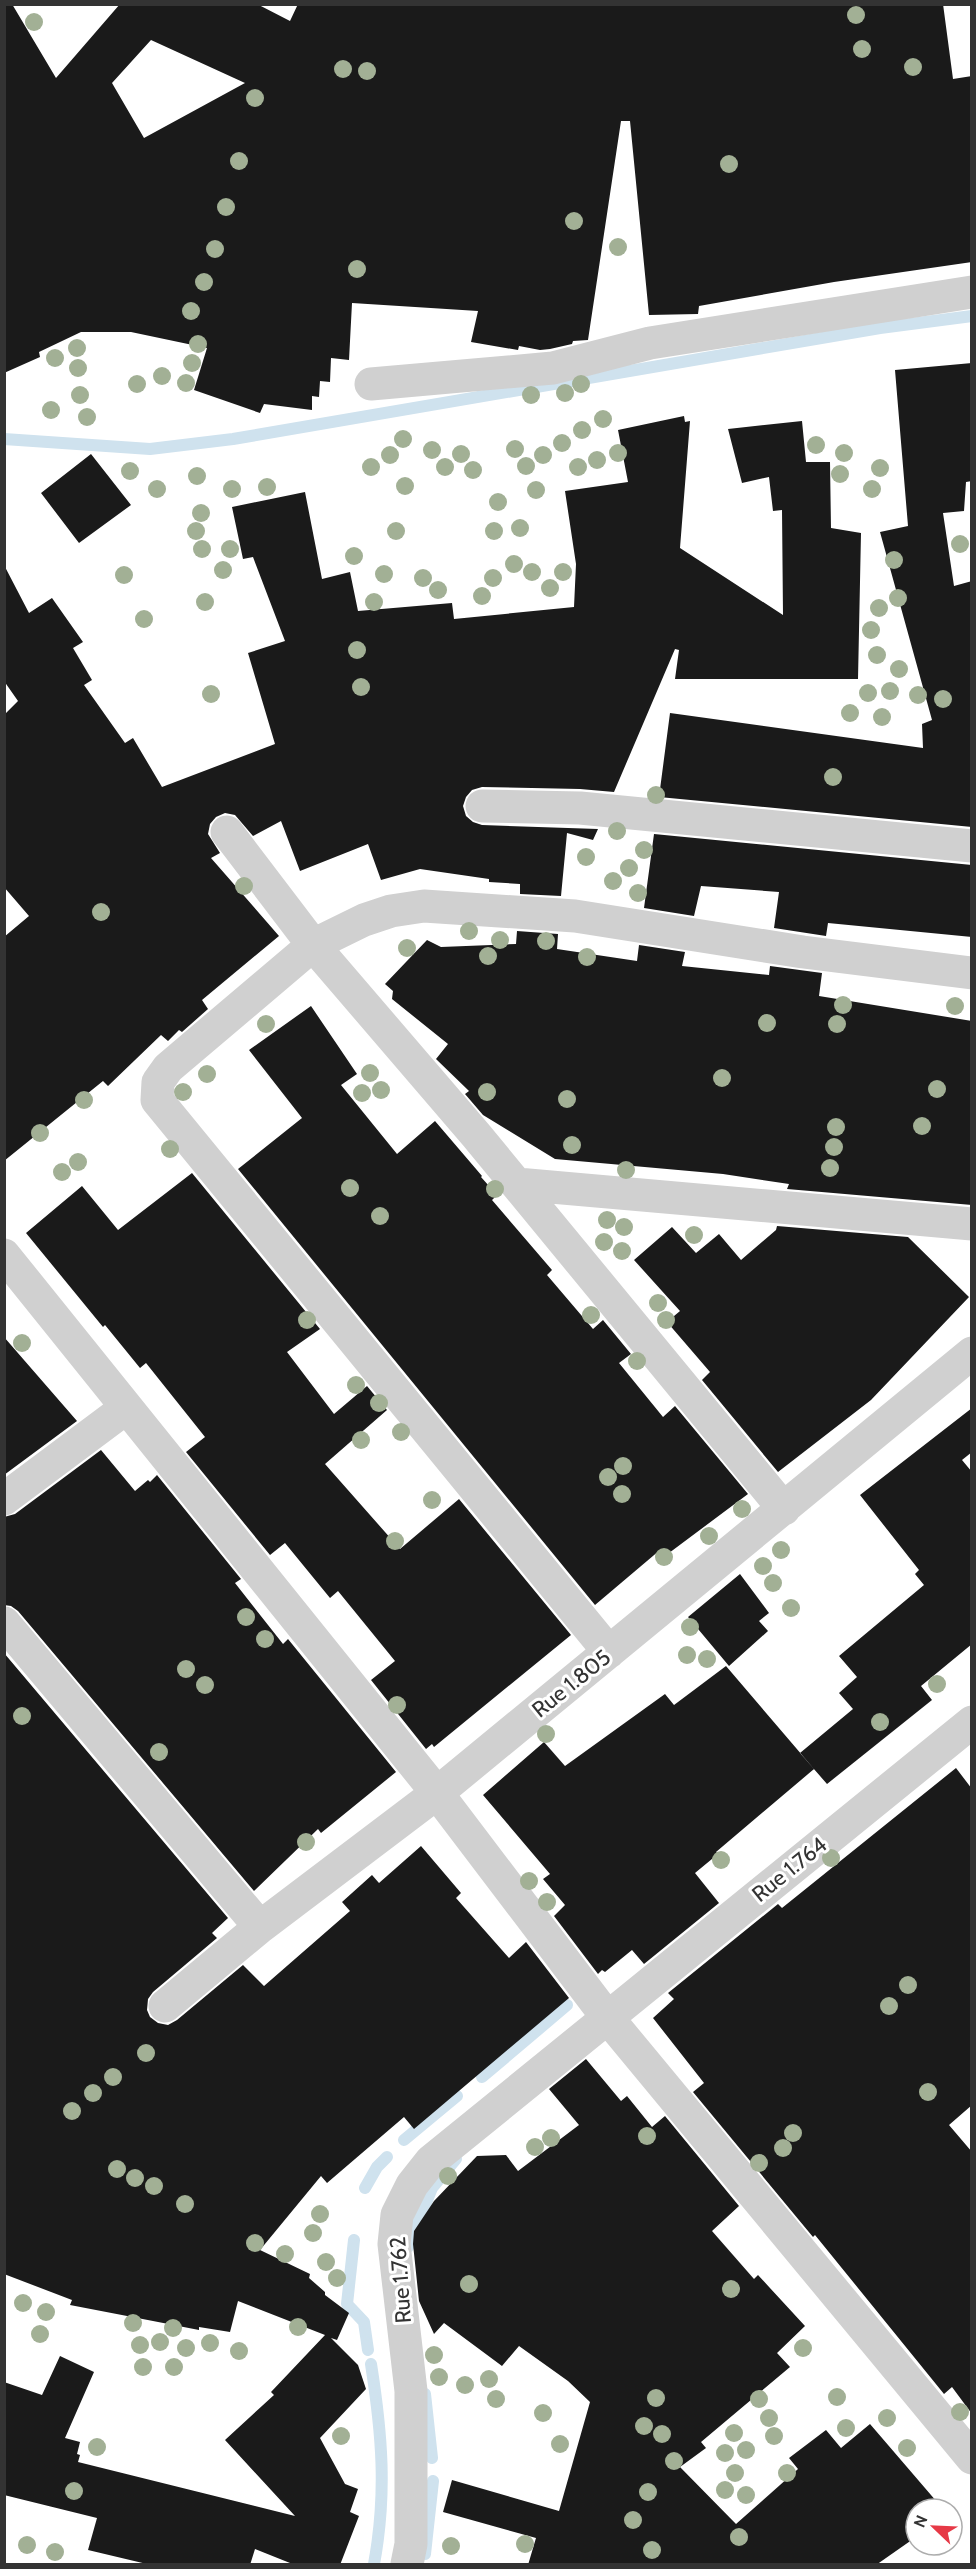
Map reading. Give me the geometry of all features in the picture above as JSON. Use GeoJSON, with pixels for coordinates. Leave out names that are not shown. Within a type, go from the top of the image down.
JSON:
{"type":"FeatureCollection","features":[{"type":"Feature","properties":{"kind":"street"},"geometry":{"type":"LineString","coordinates":[[371,384],[553,368],[650,343],[972,292]]}},
{"type":"Feature","properties":{"kind":"street"},"geometry":{"type":"LineString","coordinates":[[482,806],[580,808],[972,846]]}},
{"type":"Feature","properties":{"kind":"street"},"geometry":{"type":"LineString","coordinates":[[227,832],[314,945],[517,1184],[784,1509]]}},
{"type":"Feature","properties":{"kind":"street"},"geometry":{"type":"LineString","coordinates":[[609,1652],[157,1100],[158,1082],[168,1068],[314,945],[364,920],[391,911],[423,906],[575,916],[803,952],[972,973]]}},
{"type":"Feature","properties":{"kind":"street"},"geometry":{"type":"LineString","coordinates":[[517,1184],[972,1224]]}},
{"type":"Feature","properties":{"kind":"street"},"geometry":{"type":"LineString","coordinates":[[4,1255],[437,1793],[607,2017],[972,2458]]}},
{"type":"Feature","properties":{"kind":"street","name":"Rue 1.805"},"geometry":{"type":"LineString","coordinates":[[165,2006],[260,1927],[437,1793],[972,1353]]}},
{"type":"Feature","properties":{"kind":"street"},"geometry":{"type":"LineString","coordinates":[[4,1499],[126,1408]]}},
{"type":"Feature","properties":{"kind":"street"},"geometry":{"type":"LineString","coordinates":[[4,1623],[260,1927]]}},
{"type":"Feature","properties":{"kind":"street","name":"Rue 1.764"},"geometry":{"type":"LineString","coordinates":[[607,2017],[972,1722]]}},
{"type":"Feature","properties":{"kind":"street","name":"Rue 1.762"},"geometry":{"type":"LineString","coordinates":[[407,2565],[411,2544],[411,2391],[394,2244],[397,2215],[412,2185],[431,2161],[607,2017]]}},
{"type":"Feature","properties":{"kind":"building"},"geometry":{"type":"Polygon","coordinates":[[[4,4],[12,4],[56,78],[120,4],[257,4],[290,21],[298,4],[943,4],[953,79],[972,76],[972,262],[834,282],[699,306],[698,314],[649,315],[630,121],[621,121],[588,340],[573,341],[572,344],[540,350],[519,346],[518,350],[471,342],[478,311],[352,303],[349,360],[331,358],[330,382],[320,381],[319,397],[312,396],[312,410],[264,404],[260,413],[194,390],[207,348],[131,332],[81,332],[39,352],[40,357],[4,373],[4,4]],[[151,40],[112,83],[144,138],[245,83],[151,40]]]}},
{"type":"Feature","properties":{"kind":"building"},"geometry":{"type":"Polygon","coordinates":[[[972,363],[972,481],[966,482],[964,511],[943,513],[954,586],[972,581],[972,827],[659,797],[670,713],[923,748],[922,724],[932,720],[880,532],[908,526],[895,370],[972,363]]]}},
{"type":"Feature","properties":{"kind":"building"},"geometry":{"type":"Polygon","coordinates":[[[684,416],[685,422],[690,421],[680,548],[783,615],[782,510],[773,511],[769,477],[742,483],[728,429],[802,421],[806,462],[830,462],[831,528],[861,533],[858,679],[675,679],[679,650],[675,649],[614,792],[482,787],[472,790],[463,806],[466,816],[482,825],[598,829],[593,840],[567,833],[561,896],[520,894],[520,884],[489,882],[489,879],[420,869],[381,880],[368,844],[300,871],[281,821],[253,836],[235,815],[225,813],[216,817],[210,824],[208,834],[220,853],[211,858],[279,936],[202,1000],[208,1009],[182,1032],[179,1030],[168,1041],[161,1035],[108,1086],[103,1081],[4,1161],[4,937],[29,916],[4,887],[4,715],[18,701],[4,681],[4,565],[29,613],[52,598],[83,642],[73,648],[92,680],[84,685],[125,743],[133,738],[162,787],[275,744],[248,653],[285,641],[253,557],[243,559],[232,507],[305,492],[322,579],[350,572],[358,611],[452,603],[454,619],[574,607],[576,564],[565,491],[628,482],[618,430],[684,416]]]}},
{"type":"Feature","properties":{"kind":"building"},"geometry":{"type":"Polygon","coordinates":[[[91,454],[131,505],[79,543],[41,493],[91,454]]]}},
{"type":"Feature","properties":{"kind":"building"},"geometry":{"type":"Polygon","coordinates":[[[654,834],[972,865],[972,937],[828,923],[826,936],[774,928],[779,892],[701,886],[694,916],[644,908],[654,834]]]}},
{"type":"Feature","properties":{"kind":"building"},"geometry":{"type":"Polygon","coordinates":[[[517,931],[558,934],[557,949],[637,961],[639,945],[685,952],[682,966],[769,975],[770,966],[822,973],[819,996],[972,1021],[972,1205],[787,1189],[789,1184],[723,1174],[555,1159],[483,1115],[465,1094],[469,1091],[436,1059],[448,1044],[392,999],[393,991],[385,984],[427,940],[441,947],[516,944],[517,931]]]}},
{"type":"Feature","properties":{"kind":"building"},"geometry":{"type":"Polygon","coordinates":[[[311,1006],[357,1074],[341,1085],[397,1154],[435,1121],[497,1195],[492,1200],[552,1270],[547,1275],[593,1329],[603,1320],[631,1354],[619,1363],[663,1417],[675,1406],[748,1494],[665,1556],[660,1550],[595,1605],[238,1169],[302,1118],[249,1050],[311,1006]]]}},
{"type":"Feature","properties":{"kind":"building"},"geometry":{"type":"Polygon","coordinates":[[[192,1173],[320,1329],[287,1352],[334,1414],[367,1386],[387,1410],[325,1464],[400,1549],[459,1499],[571,1635],[434,1747],[432,1744],[426,1749],[371,1680],[395,1661],[338,1591],[330,1598],[285,1543],[270,1555],[186,1452],[205,1437],[146,1363],[140,1368],[105,1325],[103,1327],[26,1233],[82,1186],[118,1230],[192,1173]]]}},
{"type":"Feature","properties":{"kind":"building"},"geometry":{"type":"Polygon","coordinates":[[[777,1226],[908,1237],[969,1297],[871,1400],[778,1472],[702,1380],[710,1372],[667,1322],[680,1311],[634,1260],[672,1227],[696,1253],[719,1234],[741,1260],[776,1230],[777,1226]]]}},
{"type":"Feature","properties":{"kind":"building"},"geometry":{"type":"Polygon","coordinates":[[[4,1337],[77,1421],[4,1475],[4,1337]]]}},
{"type":"Feature","properties":{"kind":"building"},"geometry":{"type":"Polygon","coordinates":[[[972,1408],[972,1452],[962,1460],[972,1472],[972,1644],[921,1686],[932,1700],[827,1784],[800,1753],[853,1709],[839,1693],[857,1677],[839,1656],[924,1585],[915,1574],[919,1570],[860,1495],[972,1408]]]}},
{"type":"Feature","properties":{"kind":"building"},"geometry":{"type":"Polygon","coordinates":[[[101,1450],[135,1491],[157,1475],[241,1579],[235,1583],[283,1644],[288,1639],[396,1772],[321,1833],[318,1829],[254,1891],[18,1611],[11,1606],[4,1605],[4,1517],[15,1514],[101,1450]]]}},
{"type":"Feature","properties":{"kind":"building"},"geometry":{"type":"Polygon","coordinates":[[[740,1574],[769,1613],[759,1621],[768,1631],[729,1666],[688,1617],[740,1574]]]}},
{"type":"Feature","properties":{"kind":"building"},"geometry":{"type":"Polygon","coordinates":[[[4,1653],[228,1918],[212,1933],[217,1938],[153,1992],[148,1999],[147,2010],[150,2017],[158,2023],[168,2025],[177,2020],[243,1965],[264,1986],[350,1911],[342,1902],[372,1875],[379,1883],[421,1846],[461,1893],[456,1898],[509,1958],[526,1942],[569,1998],[414,2129],[404,2117],[327,2183],[321,2176],[260,2250],[310,2274],[309,2278],[325,2292],[325,2295],[349,2313],[337,2340],[331,2338],[358,2365],[366,2389],[320,2438],[345,2484],[358,2489],[350,2512],[359,2516],[340,2565],[295,2565],[255,2549],[250,2565],[151,2565],[88,2550],[97,2518],[4,2495],[4,2382],[42,2395],[60,2356],[94,2372],[65,2438],[80,2442],[78,2462],[295,2516],[225,2440],[274,2395],[271,2392],[325,2335],[238,2301],[230,2332],[199,2327],[199,2330],[70,2305],[72,2300],[4,2274],[4,1653]]]}},
{"type":"Feature","properties":{"kind":"building"},"geometry":{"type":"Polygon","coordinates":[[[726,1666],[814,1769],[716,1852],[718,1854],[695,1873],[719,1903],[644,1964],[632,1950],[605,1972],[602,1970],[598,1974],[554,1916],[565,1905],[543,1879],[550,1874],[483,1795],[544,1742],[565,1766],[665,1694],[674,1705],[726,1666]]]}},
{"type":"Feature","properties":{"kind":"building"},"geometry":{"type":"Polygon","coordinates":[[[956,1768],[972,1789],[972,2105],[949,2125],[972,2152],[972,2414],[952,2387],[944,2394],[815,2235],[813,2237],[693,2092],[704,2083],[653,2018],[674,1999],[668,1993],[778,1904],[782,1908],[956,1768]]]}},
{"type":"Feature","properties":{"kind":"building"},"geometry":{"type":"Polygon","coordinates":[[[586,2059],[621,2101],[627,2096],[652,2127],[665,2116],[739,2206],[712,2231],[754,2279],[758,2275],[805,2326],[777,2353],[790,2367],[701,2442],[706,2448],[680,2467],[736,2524],[798,2469],[789,2458],[826,2430],[841,2448],[870,2424],[933,2497],[904,2497],[904,2545],[876,2565],[528,2565],[536,2538],[443,2512],[452,2480],[559,2511],[590,2402],[568,2381],[519,2346],[502,2366],[444,2323],[434,2334],[419,2301],[413,2244],[414,2231],[434,2201],[477,2156],[506,2155],[518,2171],[579,2125],[549,2089],[586,2059]]]}},
{"type":"Feature","properties":{"kind":"waterway"},"geometry":{"type":"LineString","coordinates":[[4,439],[150,449],[233,439],[880,328],[972,316]]}},
{"type":"Feature","properties":{"kind":"waterway"},"geometry":{"type":"LineString","coordinates":[[482,2077],[567,2005]]}},
{"type":"Feature","properties":{"kind":"waterway"},"geometry":{"type":"LineString","coordinates":[[404,2140],[457,2096]]}},
{"type":"Feature","properties":{"kind":"waterway"},"geometry":{"type":"LineString","coordinates":[[365,2188],[377,2167],[387,2157]]}},
{"type":"Feature","properties":{"kind":"waterway"},"geometry":{"type":"LineString","coordinates":[[408,2247],[432,2188],[456,2159]]}},
{"type":"Feature","properties":{"kind":"waterway"},"geometry":{"type":"LineString","coordinates":[[354,2240],[347,2304],[364,2322],[368,2350]]}},
{"type":"Feature","properties":{"kind":"waterway"},"geometry":{"type":"LineString","coordinates":[[371,2364],[382,2464],[381,2513],[374,2564]]}},
{"type":"Feature","properties":{"kind":"waterway"},"geometry":{"type":"LineString","coordinates":[[425,2394],[432,2458]]}},
{"type":"Feature","properties":{"kind":"waterway"},"geometry":{"type":"LineString","coordinates":[[425,2554],[433,2481]]}}]}
